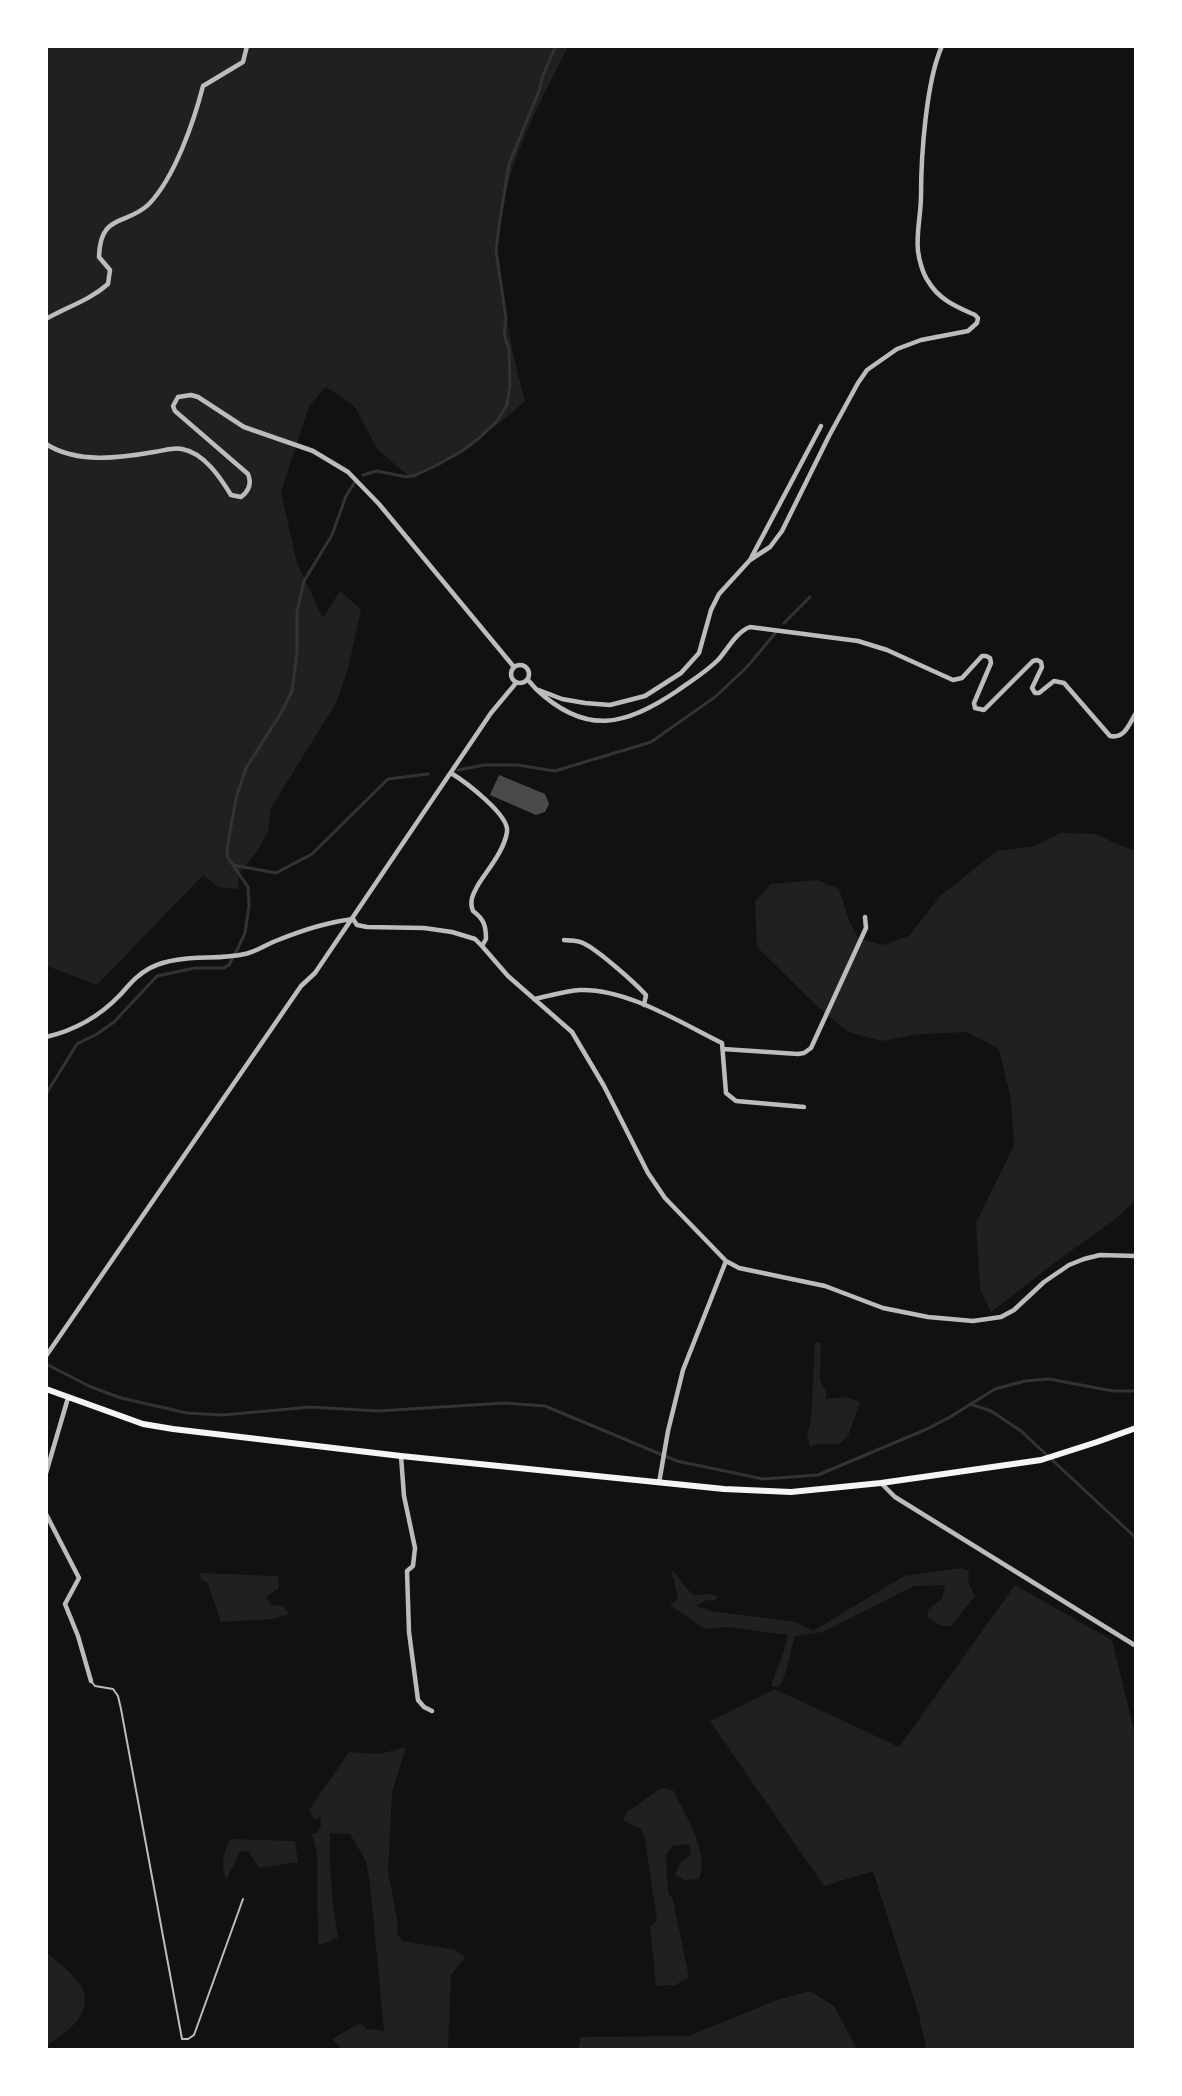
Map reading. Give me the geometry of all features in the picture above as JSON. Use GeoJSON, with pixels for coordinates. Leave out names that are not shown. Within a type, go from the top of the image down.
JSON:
{"type":"FeatureCollection","features":[{"type":"Feature","properties":{"kind":"main road"},"geometry":{"type":"LineString","coordinates":[[46,1389],[143,1424],[173,1429],[659,1483],[791,1492],[881,1483],[1041,1460],[1136,1428]]}},
{"type":"Feature","properties":{"kind":"street"},"geometry":{"type":"LineString","coordinates":[[46,319],[98,293],[108,284],[110,270],[99,257],[99,240],[110,225],[147,206],[160,190],[196,114],[203,86],[243,62],[247,46]]}},
{"type":"Feature","properties":{"kind":"street"},"geometry":{"type":"LineString","coordinates":[[750,560],[770,548],[782,531],[829,436],[867,370],[897,349],[921,340],[968,331],[977,323],[978,318],[975,315],[939,296],[927,280],[918,252],[920,181],[930,92],[942,46]]}},
{"type":"Feature","properties":{"kind":"street"},"geometry":{"type":"LineString","coordinates":[[46,444],[64,453],[106,458],[181,448],[193,453],[220,477],[231,495],[241,497],[250,486],[251,480],[248,474],[175,411],[173,406],[178,397],[191,395],[244,427],[313,451],[348,472],[379,504],[514,667]]}},
{"type":"Feature","properties":{"kind":"street"},"geometry":{"type":"LineString","coordinates":[[536,689],[561,699],[610,705],[645,696],[685,669],[699,653],[711,610],[719,594],[750,560],[821,426]]}},
{"type":"Feature","properties":{"kind":"street"},"geometry":{"type":"LineString","coordinates":[[528,680],[562,710],[579,717],[596,721],[618,720],[635,716],[655,706],[700,675],[717,660],[740,633],[750,627],[858,641],[887,650],[953,680],[963,678],[982,656],[986,656],[990,658],[991,663],[974,702],[975,708],[979,710],[984,710],[1033,661],[1037,660],[1041,662],[1042,667],[1032,688],[1035,693],[1039,693],[1054,681],[1064,683],[1110,736],[1122,735],[1136,713]]}},
{"type":"Feature","properties":{"kind":"street"},"geometry":{"type":"LineString","coordinates":[[519,664],[528,668],[530,674],[528,680],[522,683],[516,682],[511,675],[514,667],[519,664]]}},
{"type":"Feature","properties":{"kind":"street"},"geometry":{"type":"LineString","coordinates":[[46,1356],[301,986],[315,973],[353,919],[491,713],[516,682]]}},
{"type":"Feature","properties":{"kind":"street"},"geometry":{"type":"LineString","coordinates":[[451,773],[474,789],[504,819],[508,830],[503,845],[471,899],[473,911],[485,922],[486,939],[482,946]]}},
{"type":"Feature","properties":{"kind":"street"},"geometry":{"type":"LineString","coordinates":[[723,1049],[798,1054],[811,1048],[866,928],[866,917]]}},
{"type":"Feature","properties":{"kind":"street"},"geometry":{"type":"LineString","coordinates":[[353,919],[357,925],[367,927],[424,928],[452,932],[475,939],[508,976],[561,1020],[580,1043],[648,1173],[665,1198],[726,1262],[739,1268],[825,1286],[883,1308],[928,1317],[973,1321],[1001,1317],[1014,1310],[1056,1273],[1084,1259],[1100,1255],[1136,1256]]}},
{"type":"Feature","properties":{"kind":"street"},"geometry":{"type":"LineString","coordinates":[[46,1037],[71,1031],[96,1018],[137,976],[153,966],[171,961],[242,955],[314,927],[334,921],[353,919]]}},
{"type":"Feature","properties":{"kind":"street"},"geometry":{"type":"LineString","coordinates":[[564,940],[580,942],[590,947],[639,987],[646,995],[644,1005]]}},
{"type":"Feature","properties":{"kind":"street"},"geometry":{"type":"LineString","coordinates":[[534,999],[589,990],[630,997],[722,1043],[726,1093],[736,1101],[804,1107]]}},
{"type":"Feature","properties":{"kind":"street"},"geometry":{"type":"LineString","coordinates":[[659,1483],[668,1431],[683,1370],[726,1262]]}},
{"type":"Feature","properties":{"kind":"street"},"geometry":{"type":"LineString","coordinates":[[46,1473],[68,1398]]}},
{"type":"Feature","properties":{"kind":"street"},"geometry":{"type":"LineString","coordinates":[[401,1456],[404,1496],[415,1548],[413,1566],[407,1571],[409,1632],[418,1700],[432,1711]]}},
{"type":"Feature","properties":{"kind":"street"},"geometry":{"type":"LineString","coordinates":[[881,1483],[895,1497],[1136,1646]]}},
{"type":"Feature","properties":{"kind":"street"},"geometry":{"type":"LineString","coordinates":[[46,1514],[79,1578],[65,1604],[92,1681]]}},
{"type":"Feature","properties":{"kind":"lane"},"geometry":{"type":"LineString","coordinates":[[92,1681],[95,1686],[113,1689],[118,1696],[182,2039],[188,2039],[194,2035],[243,1899]]}},
{"type":"Feature","properties":{"kind":"shaded area"},"geometry":{"type":"Polygon","coordinates":[[[47,47],[568,47],[522,144],[512,170],[500,222],[498,263],[509,331],[525,401],[471,444],[412,479],[377,449],[352,404],[326,387],[309,406],[281,492],[297,563],[323,618],[340,591],[361,609],[348,669],[336,703],[271,808],[268,832],[256,853],[239,873],[238,889],[218,887],[203,875],[97,985],[47,966],[47,47]]]}},
{"type":"Feature","properties":{"kind":"shaded area"},"geometry":{"type":"Polygon","coordinates":[[[1061,833],[1095,834],[1135,850],[1135,1201],[1112,1222],[991,1312],[980,1289],[976,1223],[1014,1145],[1011,1099],[999,1049],[967,1032],[921,1034],[881,1041],[848,1032],[819,1008],[757,947],[755,901],[771,884],[817,880],[839,889],[850,923],[859,939],[883,945],[909,936],[940,896],[997,851],[1035,846],[1061,833]]]}},
{"type":"Feature","properties":{"kind":"shaded area"},"geometry":{"type":"Polygon","coordinates":[[[815,1342],[821,1343],[820,1379],[826,1392],[826,1399],[845,1397],[860,1402],[848,1436],[839,1444],[818,1444],[810,1447],[807,1434],[811,1421],[815,1342]]]}},
{"type":"Feature","properties":{"kind":"shaded area"},"geometry":{"type":"Polygon","coordinates":[[[961,1568],[969,1571],[968,1582],[975,1596],[951,1626],[942,1626],[928,1618],[928,1610],[942,1599],[945,1585],[914,1586],[823,1632],[795,1636],[787,1669],[779,1687],[771,1686],[788,1635],[727,1627],[705,1629],[670,1605],[678,1598],[671,1569],[693,1595],[711,1594],[718,1597],[714,1601],[706,1600],[696,1606],[711,1611],[796,1622],[813,1631],[904,1576],[961,1568]]]}},
{"type":"Feature","properties":{"kind":"shaded area"},"geometry":{"type":"Polygon","coordinates":[[[200,1573],[278,1576],[279,1588],[266,1597],[272,1606],[282,1605],[289,1614],[273,1619],[221,1622],[208,1584],[201,1579],[200,1573]]]}},
{"type":"Feature","properties":{"kind":"shaded area"},"geometry":{"type":"Polygon","coordinates":[[[1015,1585],[1112,1640],[1135,1735],[1135,2049],[926,2049],[919,2015],[873,1871],[824,1886],[710,1721],[775,1689],[899,1747],[1015,1585]]]}},
{"type":"Feature","properties":{"kind":"shaded area"},"geometry":{"type":"Polygon","coordinates":[[[406,1747],[392,1792],[388,1872],[398,1923],[397,1933],[402,1941],[455,1950],[465,1957],[451,1975],[448,2049],[342,2049],[332,2039],[360,2023],[367,2029],[384,2031],[370,1883],[366,1861],[350,1834],[330,1833],[331,1885],[338,1937],[318,1945],[317,1853],[312,1833],[316,1834],[321,1826],[321,1818],[314,1819],[309,1810],[349,1752],[380,1754],[406,1747]]]}},
{"type":"Feature","properties":{"kind":"shaded area"},"geometry":{"type":"Polygon","coordinates":[[[662,1788],[674,1791],[690,1823],[699,1846],[702,1868],[699,1879],[684,1880],[675,1875],[681,1862],[691,1854],[689,1844],[673,1846],[666,1854],[668,1892],[673,1900],[689,1978],[675,1985],[656,1986],[650,1927],[657,1921],[645,1839],[641,1829],[623,1820],[627,1811],[662,1788]]]}},
{"type":"Feature","properties":{"kind":"shaded area"},"geometry":{"type":"Polygon","coordinates":[[[231,1839],[295,1841],[298,1862],[259,1868],[249,1852],[240,1851],[226,1881],[223,1859],[231,1839]]]}},
{"type":"Feature","properties":{"kind":"shaded area"},"geometry":{"type":"Polygon","coordinates":[[[46,1952],[79,1983],[84,1992],[85,2001],[83,2011],[76,2022],[47,2046],[46,1952]]]}},
{"type":"Feature","properties":{"kind":"shaded area"},"geometry":{"type":"Polygon","coordinates":[[[810,1991],[834,2006],[857,2049],[578,2049],[581,2037],[689,2036],[777,2000],[810,1991]]]}},
{"type":"Feature","properties":{"kind":"building"},"geometry":{"type":"Polygon","coordinates":[[[499,775],[545,794],[549,804],[545,812],[536,815],[490,795],[499,775]]]}},
{"type":"Feature","properties":{"kind":"waterway"},"geometry":{"type":"LineString","coordinates":[[363,475],[377,471],[407,477],[439,464],[478,439],[497,421],[507,405],[510,385],[509,349],[504,334],[506,318],[496,251],[499,226],[509,164],[556,46]]}},
{"type":"Feature","properties":{"kind":"waterway"},"geometry":{"type":"LineString","coordinates":[[46,1094],[77,1044],[114,1022],[157,976],[195,968],[224,968],[229,965],[238,948],[245,933],[249,906],[248,887],[228,858],[227,849],[236,798],[246,768],[281,713],[292,691],[297,652],[297,612],[304,581],[332,535],[346,496],[355,482]]}},
{"type":"Feature","properties":{"kind":"waterway"},"geometry":{"type":"LineString","coordinates":[[784,623],[810,597]]}},
{"type":"Feature","properties":{"kind":"waterway"},"geometry":{"type":"LineString","coordinates":[[458,770],[484,765],[517,765],[555,771],[651,742],[715,697],[747,667],[777,631]]}},
{"type":"Feature","properties":{"kind":"waterway"},"geometry":{"type":"LineString","coordinates":[[233,865],[276,873],[312,854],[388,779],[428,774]]}},
{"type":"Feature","properties":{"kind":"waterway"},"geometry":{"type":"LineString","coordinates":[[46,1364],[91,1387],[121,1398],[187,1413],[223,1415],[310,1407],[378,1411],[504,1403],[545,1406],[677,1461],[763,1479],[818,1475],[927,1429],[995,1389],[1025,1381],[1049,1379],[1113,1391],[1136,1391]]}},
{"type":"Feature","properties":{"kind":"waterway"},"geometry":{"type":"LineString","coordinates":[[970,1404],[991,1411],[1021,1431],[1136,1538]]}}]}
